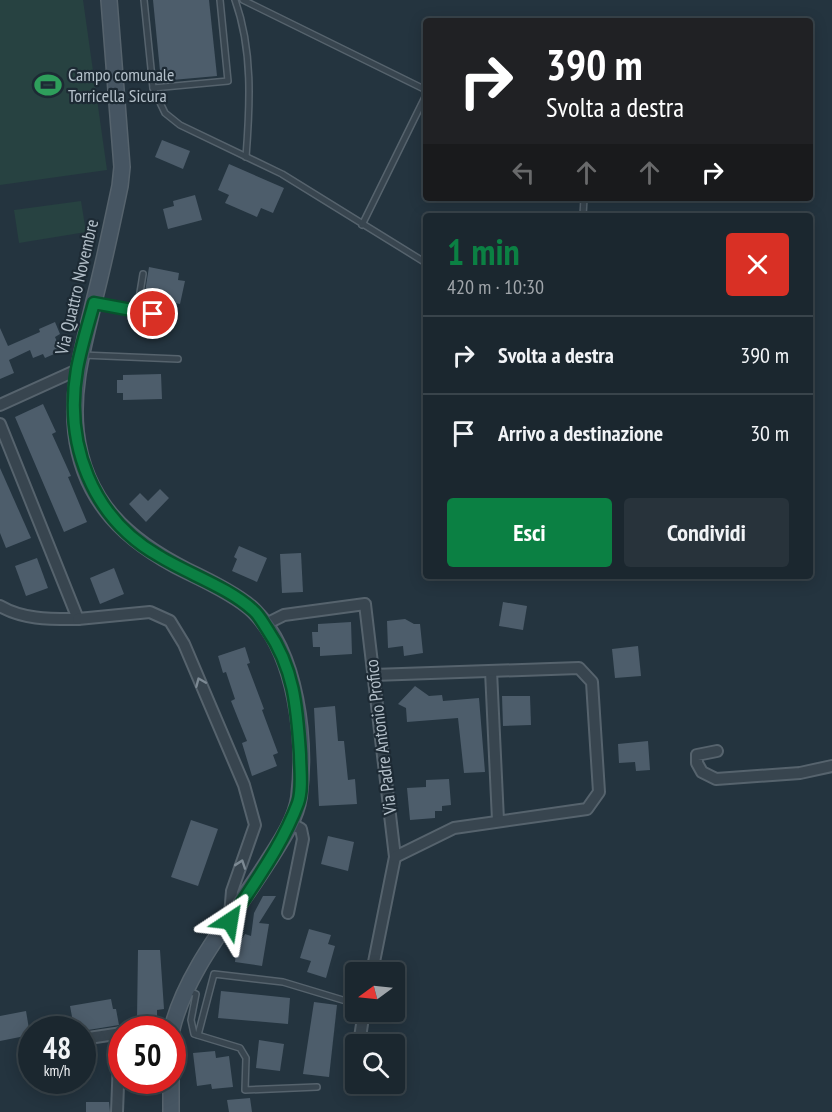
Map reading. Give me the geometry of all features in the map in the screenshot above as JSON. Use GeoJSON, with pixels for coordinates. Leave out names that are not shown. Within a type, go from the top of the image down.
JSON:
{"type":"FeatureCollection","features":[{"type":"Feature","properties":{"kind":"main road","name":"Via Quattro Novembre"},"geometry":{"type":"LineString","coordinates":[[109,0],[122,167],[120,186],[77,370],[76,433],[82,461],[92,488],[105,507],[120,526],[138,542],[158,556],[208,581],[254,610],[279,646],[294,687],[300,770],[299,800],[290,823],[277,848],[206,954],[173,1016]]}},
{"type":"Feature","properties":{"kind":"main road"},"geometry":{"type":"LineString","coordinates":[[171,1094],[171,1112]]}},
{"type":"Feature","properties":{"kind":"street"},"geometry":{"type":"LineString","coordinates":[[0,405],[77,370]]}},
{"type":"Feature","properties":{"kind":"street"},"geometry":{"type":"LineString","coordinates":[[0,424],[78,619]]}},
{"type":"Feature","properties":{"kind":"street","name":"Via Padre Antonio Profico"},"geometry":{"type":"LineString","coordinates":[[264,625],[284,615],[365,604],[395,857],[374,962]]}},
{"type":"Feature","properties":{"kind":"street"},"geometry":{"type":"LineString","coordinates":[[0,606],[12,613],[45,619],[78,619],[150,612],[170,621],[184,644],[244,786],[255,825],[232,891],[230,921]]}},
{"type":"Feature","properties":{"kind":"street"},"geometry":{"type":"LineString","coordinates":[[373,675],[579,668],[592,682],[599,792],[587,809],[454,828],[395,857]]}},
{"type":"Feature","properties":{"kind":"street"},"geometry":{"type":"LineString","coordinates":[[490,671],[498,820]]}},
{"type":"Feature","properties":{"kind":"street"},"geometry":{"type":"LineString","coordinates":[[717,751],[698,755],[697,763],[702,772],[716,779],[800,773],[832,766]]}},
{"type":"Feature","properties":{"kind":"street"},"geometry":{"type":"LineString","coordinates":[[288,913],[303,839],[301,829],[290,823]]}},
{"type":"Feature","properties":{"kind":"street"},"geometry":{"type":"LineString","coordinates":[[117,1112],[118,1094]]}},
{"type":"Feature","properties":{"kind":"lane"},"geometry":{"type":"LineString","coordinates":[[144,0],[153,88],[165,113],[180,125],[282,174],[423,261]]}},
{"type":"Feature","properties":{"kind":"lane"},"geometry":{"type":"LineString","coordinates":[[153,88],[228,81],[220,0]]}},
{"type":"Feature","properties":{"kind":"lane"},"geometry":{"type":"LineString","coordinates":[[235,0],[242,18],[251,100],[246,157]]}},
{"type":"Feature","properties":{"kind":"lane"},"geometry":{"type":"LineString","coordinates":[[243,0],[423,89]]}},
{"type":"Feature","properties":{"kind":"lane"},"geometry":{"type":"LineString","coordinates":[[362,225],[423,101]]}},
{"type":"Feature","properties":{"kind":"lane"},"geometry":{"type":"LineString","coordinates":[[137,311],[143,274]]}},
{"type":"Feature","properties":{"kind":"lane"},"geometry":{"type":"LineString","coordinates":[[94,303],[169,317],[172,308]]}},
{"type":"Feature","properties":{"kind":"lane"},"geometry":{"type":"LineString","coordinates":[[81,355],[178,359]]}},
{"type":"Feature","properties":{"kind":"lane"},"geometry":{"type":"LineString","coordinates":[[198,1035],[214,974],[283,982],[345,1001]]}},
{"type":"Feature","properties":{"kind":"lane"},"geometry":{"type":"LineString","coordinates":[[187,990],[196,994],[191,1020],[194,1034],[240,1048],[246,1058],[245,1090],[317,1087]]}},
{"type":"Feature","properties":{"kind":"green space","name":"Campo comunale Torricella Sicura"},"geometry":{"type":"Polygon","coordinates":[[[0,0],[83,0],[107,170],[0,185],[0,0]]]}},
{"type":"Feature","properties":{"kind":"green space"},"geometry":{"type":"Polygon","coordinates":[[[81,201],[86,232],[19,243],[14,210],[81,201]]]}},
{"type":"Feature","properties":{"kind":"building"},"geometry":{"type":"Polygon","coordinates":[[[153,0],[209,0],[217,76],[161,81],[153,0]]]}},
{"type":"Feature","properties":{"kind":"building"},"geometry":{"type":"Polygon","coordinates":[[[162,140],[190,151],[183,169],[155,157],[162,140]]]}},
{"type":"Feature","properties":{"kind":"building"},"geometry":{"type":"Polygon","coordinates":[[[229,164],[284,188],[273,213],[261,208],[257,217],[225,203],[229,195],[218,190],[229,164]]]}},
{"type":"Feature","properties":{"kind":"building"},"geometry":{"type":"Polygon","coordinates":[[[195,195],[202,220],[168,229],[163,209],[174,206],[173,201],[195,195]]]}},
{"type":"Feature","properties":{"kind":"building"},"geometry":{"type":"Polygon","coordinates":[[[149,267],[179,273],[178,280],[185,281],[180,304],[170,302],[167,309],[150,305],[152,293],[145,292],[149,267]]]}},
{"type":"Feature","properties":{"kind":"building"},"geometry":{"type":"Polygon","coordinates":[[[55,322],[60,334],[55,337],[61,351],[45,358],[43,354],[33,358],[30,350],[9,360],[14,373],[0,379],[0,328],[8,346],[40,332],[39,329],[55,322]]]}},
{"type":"Feature","properties":{"kind":"building"},"geometry":{"type":"Polygon","coordinates":[[[161,374],[162,399],[123,400],[123,393],[117,393],[117,380],[123,380],[123,375],[161,374]]]}},
{"type":"Feature","properties":{"kind":"building"},"geometry":{"type":"Polygon","coordinates":[[[43,404],[56,432],[52,434],[71,476],[68,477],[87,522],[64,532],[15,417],[43,404]]]}},
{"type":"Feature","properties":{"kind":"building"},"geometry":{"type":"Polygon","coordinates":[[[0,468],[31,538],[6,548],[0,533],[0,468]]]}},
{"type":"Feature","properties":{"kind":"building"},"geometry":{"type":"Polygon","coordinates":[[[160,489],[169,498],[146,522],[129,504],[140,493],[148,501],[160,489]]]}},
{"type":"Feature","properties":{"kind":"building"},"geometry":{"type":"Polygon","coordinates":[[[239,546],[267,558],[257,582],[232,571],[237,559],[234,557],[239,546]]]}},
{"type":"Feature","properties":{"kind":"building"},"geometry":{"type":"Polygon","coordinates":[[[301,553],[303,592],[282,593],[280,554],[301,553]]]}},
{"type":"Feature","properties":{"kind":"building"},"geometry":{"type":"Polygon","coordinates":[[[37,558],[48,588],[26,596],[15,566],[37,558]]]}},
{"type":"Feature","properties":{"kind":"building"},"geometry":{"type":"Polygon","coordinates":[[[114,568],[124,594],[100,604],[90,578],[114,568]]]}},
{"type":"Feature","properties":{"kind":"building"},"geometry":{"type":"Polygon","coordinates":[[[503,602],[527,606],[523,630],[499,626],[503,602]]]}},
{"type":"Feature","properties":{"kind":"building"},"geometry":{"type":"Polygon","coordinates":[[[405,619],[414,624],[420,624],[423,653],[404,656],[403,646],[388,648],[387,621],[405,619]]]}},
{"type":"Feature","properties":{"kind":"building"},"geometry":{"type":"Polygon","coordinates":[[[351,622],[352,654],[320,656],[320,647],[313,647],[312,632],[318,632],[318,624],[351,622]]]}},
{"type":"Feature","properties":{"kind":"building"},"geometry":{"type":"Polygon","coordinates":[[[638,646],[641,676],[615,678],[612,649],[638,646]]]}},
{"type":"Feature","properties":{"kind":"building"},"geometry":{"type":"Polygon","coordinates":[[[245,647],[250,663],[247,664],[278,753],[273,755],[277,766],[252,776],[242,743],[247,741],[231,701],[235,699],[226,672],[223,673],[218,656],[245,647]]]}},
{"type":"Feature","properties":{"kind":"building"},"geometry":{"type":"Polygon","coordinates":[[[415,686],[429,696],[442,695],[443,701],[479,698],[485,772],[464,773],[458,718],[407,722],[406,708],[398,704],[415,686]]]}},
{"type":"Feature","properties":{"kind":"building"},"geometry":{"type":"Polygon","coordinates":[[[502,696],[530,696],[531,725],[503,726],[502,696]]]}},
{"type":"Feature","properties":{"kind":"building"},"geometry":{"type":"Polygon","coordinates":[[[335,706],[338,741],[344,741],[348,780],[355,779],[357,804],[319,806],[314,708],[335,706]]]}},
{"type":"Feature","properties":{"kind":"building"},"geometry":{"type":"Polygon","coordinates":[[[648,741],[650,770],[636,771],[635,762],[619,763],[618,744],[648,741]]]}},
{"type":"Feature","properties":{"kind":"building"},"geometry":{"type":"Polygon","coordinates":[[[449,779],[451,805],[442,806],[442,811],[435,811],[435,818],[410,820],[407,788],[426,787],[426,780],[449,779]]]}},
{"type":"Feature","properties":{"kind":"building"},"geometry":{"type":"Polygon","coordinates":[[[191,820],[218,829],[198,886],[171,877],[191,820]]]}},
{"type":"Feature","properties":{"kind":"building"},"geometry":{"type":"Polygon","coordinates":[[[328,836],[354,842],[348,871],[321,864],[328,836]]]}},
{"type":"Feature","properties":{"kind":"building"},"geometry":{"type":"Polygon","coordinates":[[[263,896],[276,896],[259,923],[269,924],[262,966],[235,962],[237,943],[240,943],[245,934],[251,936],[254,913],[263,896]]]}},
{"type":"Feature","properties":{"kind":"building"},"geometry":{"type":"Polygon","coordinates":[[[309,929],[331,935],[328,944],[335,946],[326,978],[307,972],[311,961],[300,958],[309,929]]]}},
{"type":"Feature","properties":{"kind":"building"},"geometry":{"type":"Polygon","coordinates":[[[138,950],[160,950],[164,1009],[157,1010],[157,1016],[137,1016],[138,950]]]}},
{"type":"Feature","properties":{"kind":"building"},"geometry":{"type":"Polygon","coordinates":[[[221,991],[290,998],[288,1024],[218,1018],[221,991]]]}},
{"type":"Feature","properties":{"kind":"building"},"geometry":{"type":"Polygon","coordinates":[[[111,999],[117,1016],[108,1016],[108,1027],[96,1029],[96,1016],[72,1016],[70,1006],[111,999]]]}},
{"type":"Feature","properties":{"kind":"building"},"geometry":{"type":"Polygon","coordinates":[[[314,1002],[337,1005],[329,1077],[303,1074],[314,1002]]]}},
{"type":"Feature","properties":{"kind":"building"},"geometry":{"type":"Polygon","coordinates":[[[26,1011],[27,1016],[18,1016],[18,1037],[0,1041],[0,1016],[26,1011]]]}},
{"type":"Feature","properties":{"kind":"building"},"geometry":{"type":"Polygon","coordinates":[[[259,1040],[284,1044],[280,1071],[256,1068],[259,1040]]]}},
{"type":"Feature","properties":{"kind":"building"},"geometry":{"type":"Polygon","coordinates":[[[215,1051],[216,1058],[229,1056],[233,1087],[212,1089],[211,1084],[197,1086],[193,1053],[215,1051]]]}},
{"type":"Feature","properties":{"kind":"building"},"geometry":{"type":"Polygon","coordinates":[[[250,1098],[252,1112],[229,1112],[227,1100],[250,1098]]]}},
{"type":"Feature","properties":{"kind":"building"},"geometry":{"type":"Polygon","coordinates":[[[86,1102],[109,1102],[110,1112],[86,1112],[86,1102]]]}},
{"type":"Feature","properties":{"kind":"place","name":"Campo comunale Torricella Sicura"},"geometry":{"type":"Point","coordinates":[48,85]}},
{"type":"Feature","properties":{"kind":"route"},"geometry":{"type":"LineString","coordinates":[[153,314],[94,303],[77,370],[75,402],[76,433],[82,461],[92,488],[120,526],[138,542],[158,556],[208,581],[254,610],[279,646],[294,687],[299,739],[299,800],[277,848],[230,921]]}}]}
